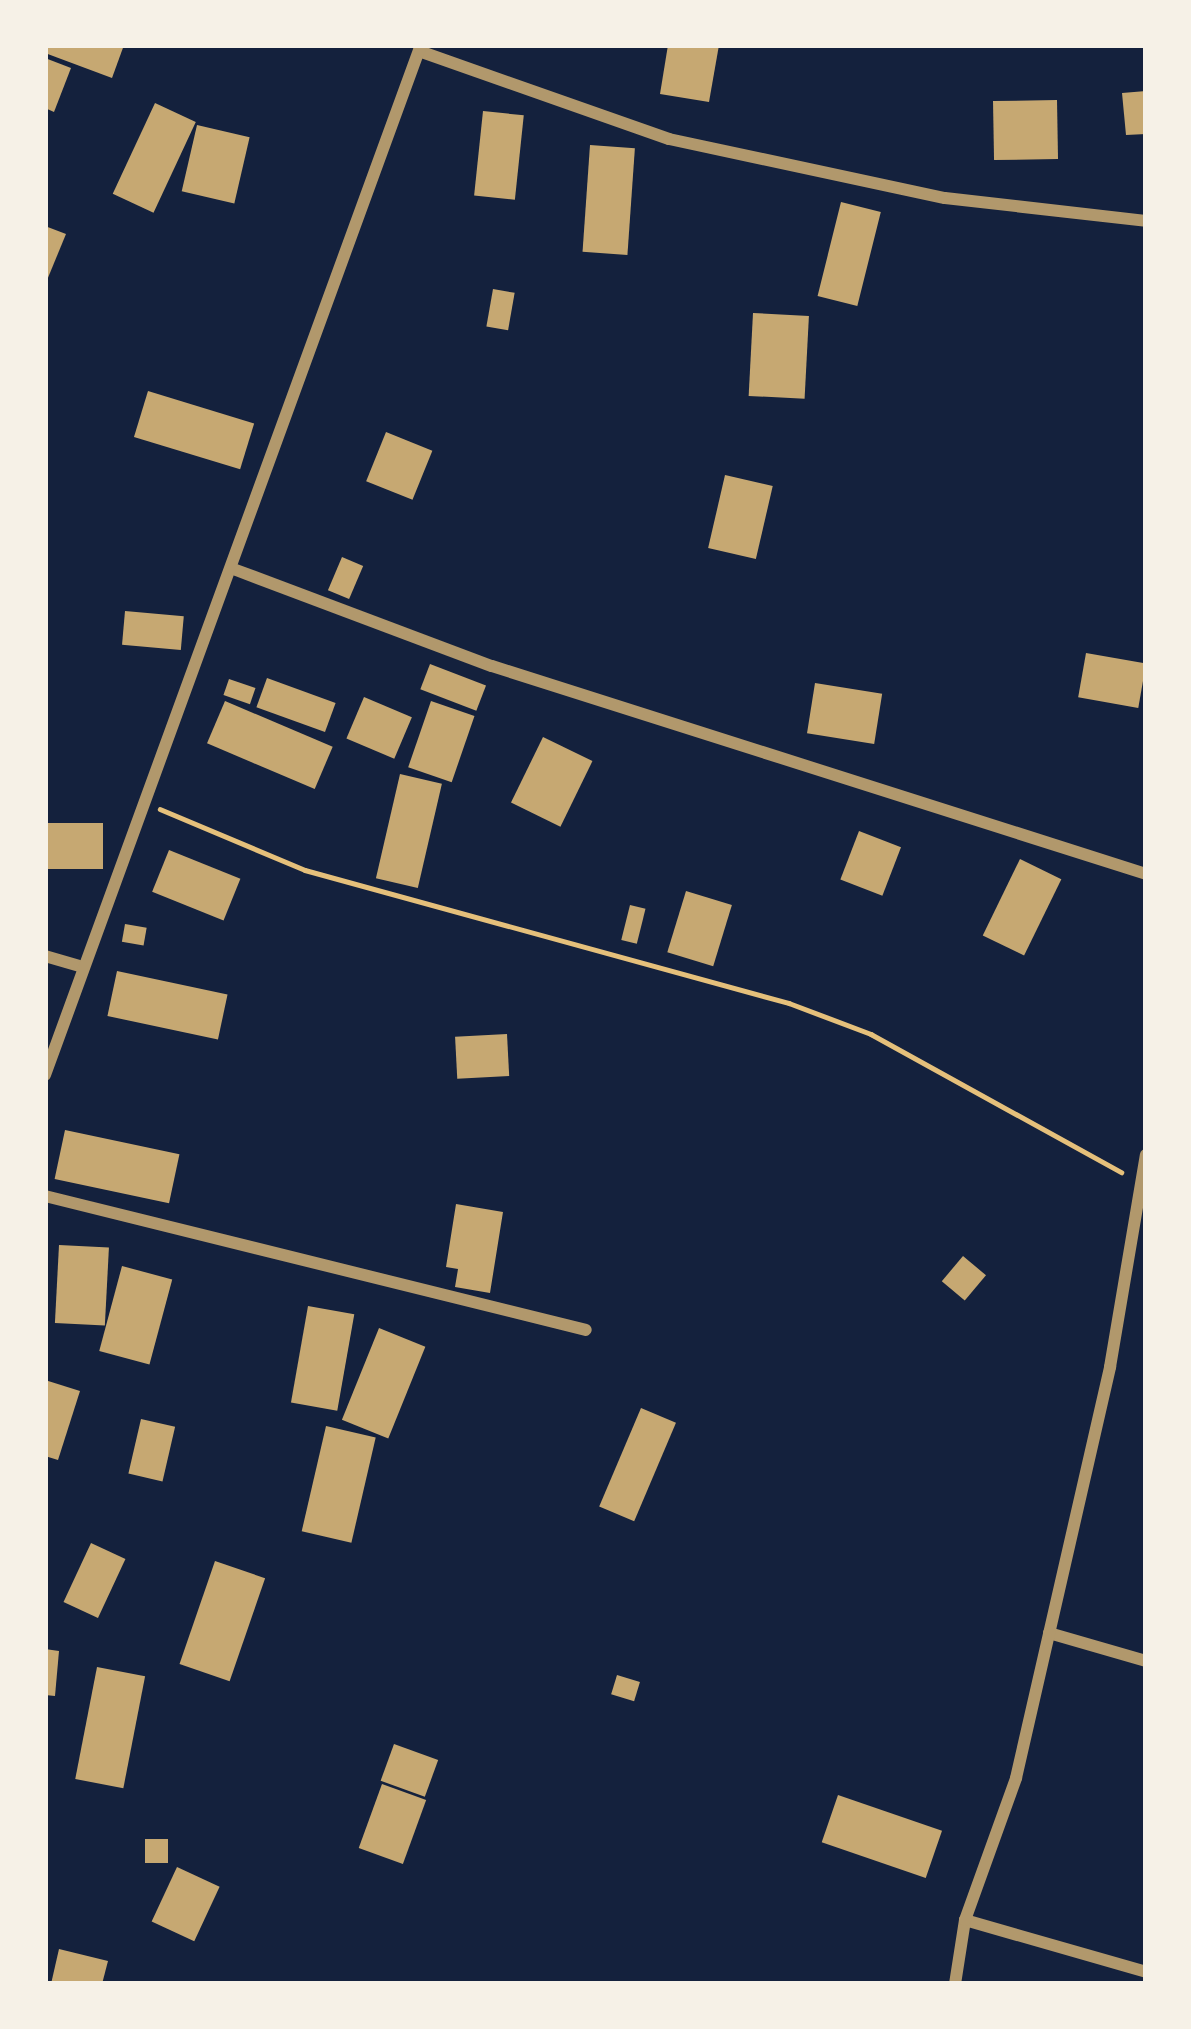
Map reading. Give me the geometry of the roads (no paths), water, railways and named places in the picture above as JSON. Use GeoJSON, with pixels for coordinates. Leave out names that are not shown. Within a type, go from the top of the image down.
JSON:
{"type":"FeatureCollection","features":[{"type":"Feature","properties":{"kind":"street"},"geometry":{"type":"LineString","coordinates":[[45,1075],[79,966],[236,570],[420,48],[669,139],[945,198],[1146,221]]}},
{"type":"Feature","properties":{"kind":"street"},"geometry":{"type":"LineString","coordinates":[[236,570],[514,673],[1146,874]]}},
{"type":"Feature","properties":{"kind":"street"},"geometry":{"type":"LineString","coordinates":[[45,956],[79,966]]}},
{"type":"Feature","properties":{"kind":"street"},"geometry":{"type":"LineString","coordinates":[[956,1984],[965,1921],[1016,1778],[1110,1366],[1146,1155]]}},
{"type":"Feature","properties":{"kind":"street"},"geometry":{"type":"LineString","coordinates":[[45,1196],[586,1330]]}},
{"type":"Feature","properties":{"kind":"street"},"geometry":{"type":"LineString","coordinates":[[1049,1633],[1146,1661]]}},
{"type":"Feature","properties":{"kind":"street"},"geometry":{"type":"LineString","coordinates":[[965,1921],[1146,1972]]}}]}
